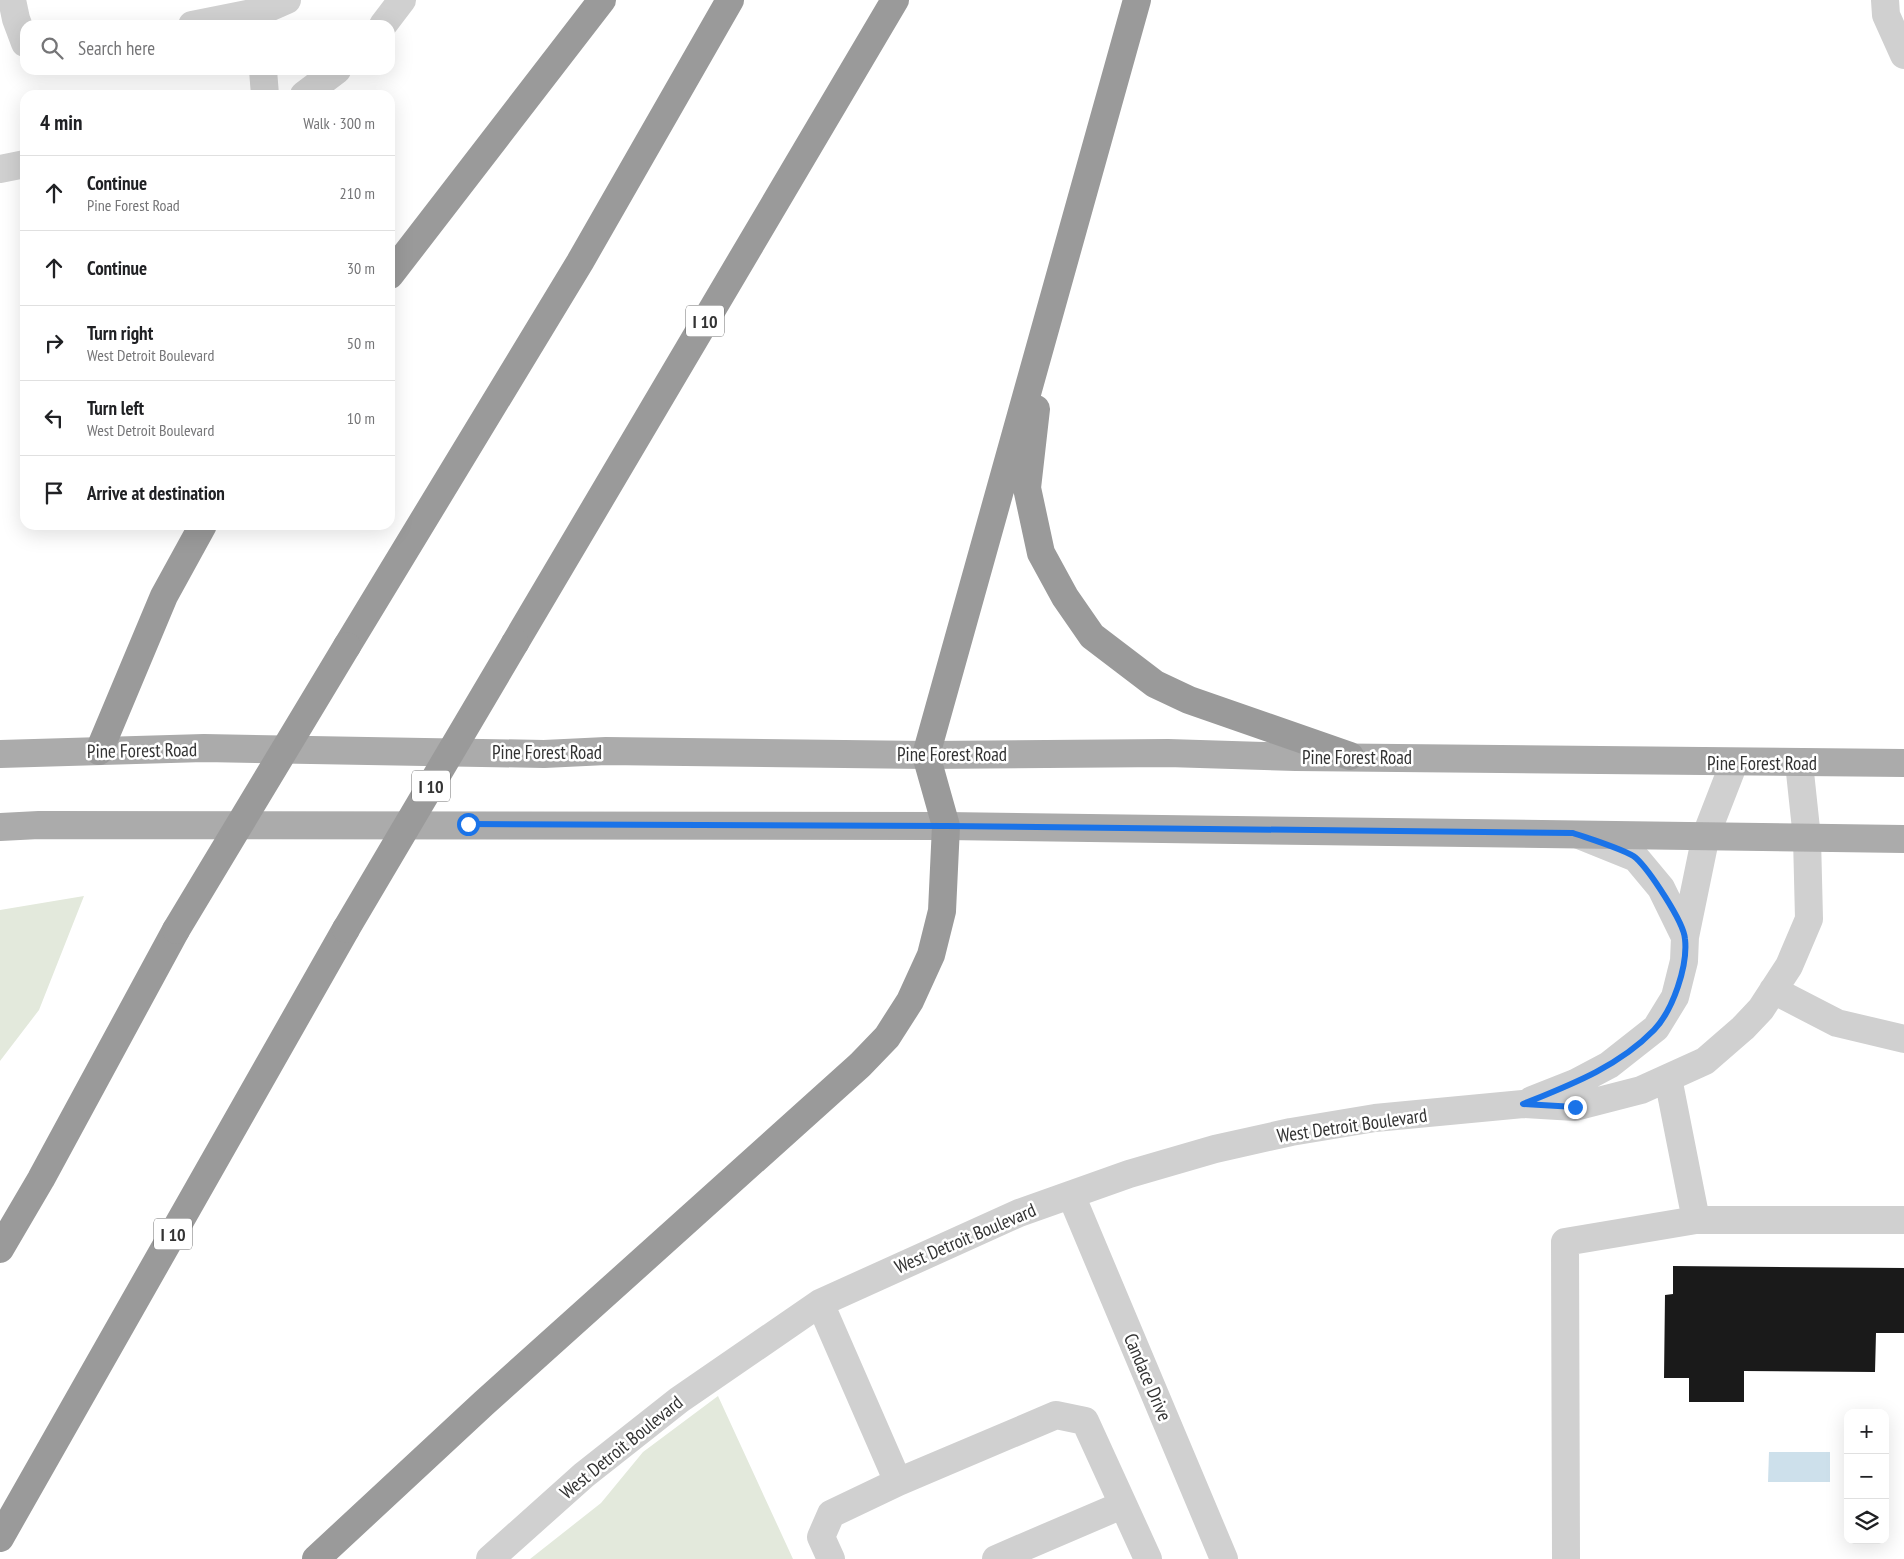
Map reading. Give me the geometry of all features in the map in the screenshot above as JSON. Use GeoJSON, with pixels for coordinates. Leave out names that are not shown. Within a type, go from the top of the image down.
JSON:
{"type":"FeatureCollection","features":[{"type":"Feature","properties":{"kind":"highway"},"geometry":{"type":"LineString","coordinates":[[395,269],[602,0]]}},
{"type":"Feature","properties":{"kind":"highway"},"geometry":{"type":"LineString","coordinates":[[0,1249],[41,1179],[176,930],[580,262],[730,0]]}},
{"type":"Feature","properties":{"kind":"highway","name":"I 10"},"geometry":{"type":"LineString","coordinates":[[0,1538],[346,929],[895,0]]}},
{"type":"Feature","properties":{"kind":"highway"},"geometry":{"type":"LineString","coordinates":[[316,1559],[484,1404],[860,1065],[887,1036],[910,1001],[931,955],[942,911],[946,826],[926,755],[1137,0]]}},
{"type":"Feature","properties":{"kind":"highway"},"geometry":{"type":"LineString","coordinates":[[1046,326],[1027,488],[1040,553],[1065,598],[1092,636],[1156,684],[1189,700],[1350,756]]}},
{"type":"Feature","properties":{"kind":"highway"},"geometry":{"type":"LineString","coordinates":[[99,751],[164,596],[200,530]]}},
{"type":"Feature","properties":{"kind":"highway"},"geometry":{"type":"LineString","coordinates":[[0,1217],[41,1179]]}},
{"type":"Feature","properties":{"kind":"main road","name":"Pine Forest Road"},"geometry":{"type":"LineString","coordinates":[[0,754],[204,748],[544,754],[606,752],[926,755],[1168,753],[1296,757],[1350,756],[1734,763],[1904,763]]}},
{"type":"Feature","properties":{"kind":"main road"},"geometry":{"type":"LineString","coordinates":[[0,827],[39,825],[946,826],[1573,833],[1904,839]]}},
{"type":"Feature","properties":{"kind":"street"},"geometry":{"type":"LineString","coordinates":[[12,0],[20,30]]}},
{"type":"Feature","properties":{"kind":"street"},"geometry":{"type":"LineString","coordinates":[[219,20],[262,12],[287,0]]}},
{"type":"Feature","properties":{"kind":"street"},"geometry":{"type":"LineString","coordinates":[[387,20],[402,0]]}},
{"type":"Feature","properties":{"kind":"street"},"geometry":{"type":"LineString","coordinates":[[1885,0],[1886,15],[1904,55]]}},
{"type":"Feature","properties":{"kind":"street"},"geometry":{"type":"LineString","coordinates":[[263,75],[264,90]]}},
{"type":"Feature","properties":{"kind":"street"},"geometry":{"type":"LineString","coordinates":[[311,90],[331,75]]}},
{"type":"Feature","properties":{"kind":"street"},"geometry":{"type":"LineString","coordinates":[[0,169],[20,165]]}},
{"type":"Feature","properties":{"kind":"street","name":"West Detroit Boulevard"},"geometry":{"type":"LineString","coordinates":[[1523,1104],[1575,1083],[1609,1065],[1656,1028],[1674,997],[1684,961],[1685,937],[1706,835],[1734,763]]}},
{"type":"Feature","properties":{"kind":"street","name":"West Detroit Boulevard"},"geometry":{"type":"LineString","coordinates":[[490,1559],[584,1475],[679,1400],[820,1303],[1019,1213],[1129,1174],[1215,1149],[1291,1132],[1375,1118],[1523,1104],[1575,1107],[1641,1090],[1705,1061],[1744,1028],[1761,1008],[1789,966],[1809,919],[1807,838],[1799,763]]}},
{"type":"Feature","properties":{"kind":"street"},"geometry":{"type":"LineString","coordinates":[[1573,833],[1636,858],[1661,888],[1685,937]]}},
{"type":"Feature","properties":{"kind":"street"},"geometry":{"type":"LineString","coordinates":[[1773,990],[1837,1022],[1904,1039]]}},
{"type":"Feature","properties":{"kind":"street"},"geometry":{"type":"LineString","coordinates":[[1668,1078],[1696,1220]]}},
{"type":"Feature","properties":{"kind":"street","name":"Candace Drive"},"geometry":{"type":"LineString","coordinates":[[1071,1195],[1224,1559]]}},
{"type":"Feature","properties":{"kind":"street"},"geometry":{"type":"LineString","coordinates":[[1566,1559],[1565,1242],[1696,1220],[1904,1220]]}},
{"type":"Feature","properties":{"kind":"street"},"geometry":{"type":"LineString","coordinates":[[820,1303],[898,1482]]}},
{"type":"Feature","properties":{"kind":"street"},"geometry":{"type":"LineString","coordinates":[[830,1559],[821,1538],[831,1514],[898,1482],[1056,1415],[1084,1421],[1148,1559]]}},
{"type":"Feature","properties":{"kind":"street"},"geometry":{"type":"LineString","coordinates":[[996,1559],[1042,1549],[1122,1505]]}},
{"type":"Feature","properties":{"kind":"shaded area"},"geometry":{"type":"Polygon","coordinates":[[[84,896],[39,1010],[0,1061],[0,910],[84,896]]]}},
{"type":"Feature","properties":{"kind":"shaded area"},"geometry":{"type":"Polygon","coordinates":[[[718,1396],[793,1559],[530,1559],[601,1503],[643,1452],[718,1396]]]}},
{"type":"Feature","properties":{"kind":"water"},"geometry":{"type":"Polygon","coordinates":[[[1769,1452],[1830,1452],[1830,1482],[1768,1482],[1769,1452]]]}},
{"type":"Feature","properties":{"kind":"building"},"geometry":{"type":"Polygon","coordinates":[[[1673,1266],[1904,1268],[1904,1333],[1876,1333],[1875,1372],[1744,1371],[1744,1402],[1689,1402],[1689,1378],[1664,1378],[1665,1295],[1673,1294],[1673,1266]]]}},
{"type":"Feature","properties":{"kind":"route"},"geometry":{"type":"LineString","coordinates":[[468,824],[946,826],[1573,833],[1636,858],[1661,888],[1685,937],[1684,961],[1674,997],[1656,1028],[1641,1042],[1609,1065],[1575,1083],[1523,1104],[1575,1107]]}}]}
